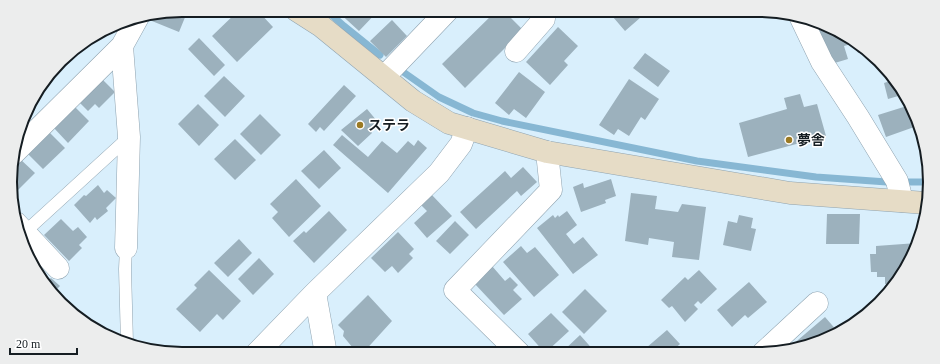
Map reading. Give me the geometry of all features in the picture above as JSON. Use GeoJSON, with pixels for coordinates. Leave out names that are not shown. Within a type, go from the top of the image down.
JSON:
{"type":"FeatureCollection","features":[{"type":"Feature","properties":{"kind":"street"},"geometry":{"type":"LineString","coordinates":[[307,17],[321,26],[413,101],[449,123],[547,152],[790,193],[922,203]]}},
{"type":"Feature","properties":{"kind":"street"},"geometry":{"type":"LineString","coordinates":[[384,77],[441,17]]}},
{"type":"Feature","properties":{"kind":"street"},"geometry":{"type":"LineString","coordinates":[[516,50],[540,17]]}},
{"type":"Feature","properties":{"kind":"street"},"geometry":{"type":"LineString","coordinates":[[804,24],[822,62],[858,117],[897,182],[902,201]]}},
{"type":"Feature","properties":{"kind":"street"},"geometry":{"type":"LineString","coordinates":[[21,146],[122,46],[134,25]]}},
{"type":"Feature","properties":{"kind":"street"},"geometry":{"type":"LineString","coordinates":[[122,46],[129,137],[126,248]]}},
{"type":"Feature","properties":{"kind":"street"},"geometry":{"type":"LineString","coordinates":[[263,347],[315,293],[439,173],[460,144],[467,128]]}},
{"type":"Feature","properties":{"kind":"street"},"geometry":{"type":"LineString","coordinates":[[513,347],[455,290],[551,190],[547,152]]}},
{"type":"Feature","properties":{"kind":"street"},"geometry":{"type":"LineString","coordinates":[[25,233],[58,268]]}},
{"type":"Feature","properties":{"kind":"street"},"geometry":{"type":"LineString","coordinates":[[315,293],[325,347]]}},
{"type":"Feature","properties":{"kind":"street"},"geometry":{"type":"LineString","coordinates":[[769,347],[817,303]]}},
{"type":"Feature","properties":{"kind":"lane"},"geometry":{"type":"LineString","coordinates":[[23,225],[129,137]]}},
{"type":"Feature","properties":{"kind":"lane"},"geometry":{"type":"LineString","coordinates":[[126,248],[125,270],[127,337]]}},
{"type":"Feature","properties":{"kind":"building"},"geometry":{"type":"Polygon","coordinates":[[[171,17],[185,17],[179,32],[150,20],[171,17]]]}},
{"type":"Feature","properties":{"kind":"building"},"geometry":{"type":"Polygon","coordinates":[[[232,17],[264,17],[273,27],[237,62],[212,36],[232,17]]]}},
{"type":"Feature","properties":{"kind":"building"},"geometry":{"type":"Polygon","coordinates":[[[344,17],[372,17],[359,31],[344,17]]]}},
{"type":"Feature","properties":{"kind":"building"},"geometry":{"type":"Polygon","coordinates":[[[490,17],[510,17],[523,30],[465,88],[442,64],[490,17]]]}},
{"type":"Feature","properties":{"kind":"building"},"geometry":{"type":"Polygon","coordinates":[[[613,17],[641,17],[625,31],[613,17]]]}},
{"type":"Feature","properties":{"kind":"building"},"geometry":{"type":"Polygon","coordinates":[[[392,20],[407,36],[386,57],[370,41],[392,20]]]}},
{"type":"Feature","properties":{"kind":"building"},"geometry":{"type":"Polygon","coordinates":[[[558,27],[578,46],[564,61],[568,65],[550,85],[526,62],[558,27]]]}},
{"type":"Feature","properties":{"kind":"building"},"geometry":{"type":"Polygon","coordinates":[[[817,28],[831,34],[849,45],[844,46],[848,59],[828,65],[817,28]]]}},
{"type":"Feature","properties":{"kind":"building"},"geometry":{"type":"Polygon","coordinates":[[[199,38],[225,65],[214,76],[188,49],[199,38]]]}},
{"type":"Feature","properties":{"kind":"building"},"geometry":{"type":"Polygon","coordinates":[[[645,53],[670,71],[658,87],[633,68],[645,53]]]}},
{"type":"Feature","properties":{"kind":"building"},"geometry":{"type":"Polygon","coordinates":[[[519,72],[545,92],[526,118],[514,109],[509,115],[495,103],[519,72]]]}},
{"type":"Feature","properties":{"kind":"building"},"geometry":{"type":"Polygon","coordinates":[[[224,76],[245,96],[225,117],[204,96],[224,76]]]}},
{"type":"Feature","properties":{"kind":"building"},"geometry":{"type":"Polygon","coordinates":[[[100,77],[115,92],[99,108],[95,104],[88,111],[77,100],[100,77]]]}},
{"type":"Feature","properties":{"kind":"building"},"geometry":{"type":"Polygon","coordinates":[[[629,79],[659,99],[645,120],[641,117],[629,136],[618,129],[614,135],[599,125],[629,79]]]}},
{"type":"Feature","properties":{"kind":"building"},"geometry":{"type":"Polygon","coordinates":[[[889,81],[899,96],[888,99],[884,83],[889,81]]]}},
{"type":"Feature","properties":{"kind":"building"},"geometry":{"type":"Polygon","coordinates":[[[344,85],[356,96],[324,131],[320,127],[316,132],[308,124],[344,85]]]}},
{"type":"Feature","properties":{"kind":"building"},"geometry":{"type":"Polygon","coordinates":[[[800,94],[804,107],[817,104],[826,136],[748,157],[739,123],[787,109],[784,98],[800,94]]]}},
{"type":"Feature","properties":{"kind":"building"},"geometry":{"type":"Polygon","coordinates":[[[198,104],[219,125],[199,146],[178,124],[198,104]]]}},
{"type":"Feature","properties":{"kind":"building"},"geometry":{"type":"Polygon","coordinates":[[[74,106],[89,121],[68,143],[53,127],[74,106]]]}},
{"type":"Feature","properties":{"kind":"building"},"geometry":{"type":"Polygon","coordinates":[[[905,107],[913,127],[886,137],[878,115],[905,107]]]}},
{"type":"Feature","properties":{"kind":"building","name":"ステラ"},"geometry":{"type":"Polygon","coordinates":[[[367,109],[377,121],[369,129],[372,133],[358,146],[341,130],[367,109]]]}},
{"type":"Feature","properties":{"kind":"building"},"geometry":{"type":"Polygon","coordinates":[[[260,114],[281,135],[261,155],[240,134],[260,114]]]}},
{"type":"Feature","properties":{"kind":"building"},"geometry":{"type":"Polygon","coordinates":[[[49,132],[65,148],[43,169],[28,154],[49,132]]]}},
{"type":"Feature","properties":{"kind":"building"},"geometry":{"type":"Polygon","coordinates":[[[342,135],[368,157],[382,141],[397,153],[408,141],[414,146],[418,140],[427,148],[388,193],[333,145],[342,135]]]}},
{"type":"Feature","properties":{"kind":"building"},"geometry":{"type":"Polygon","coordinates":[[[235,139],[256,160],[235,180],[214,159],[235,139]]]}},
{"type":"Feature","properties":{"kind":"building"},"geometry":{"type":"Polygon","coordinates":[[[324,150],[341,168],[319,189],[301,171],[324,150]]]}},
{"type":"Feature","properties":{"kind":"building"},"geometry":{"type":"Polygon","coordinates":[[[18,159],[35,173],[17,191],[17,171],[18,159]]]}},
{"type":"Feature","properties":{"kind":"building"},"geometry":{"type":"Polygon","coordinates":[[[523,167],[537,182],[521,196],[517,191],[476,229],[460,212],[505,171],[511,178],[523,167]]]}},
{"type":"Feature","properties":{"kind":"building"},"geometry":{"type":"Polygon","coordinates":[[[296,179],[321,206],[289,237],[272,218],[278,212],[270,204],[296,179]]]}},
{"type":"Feature","properties":{"kind":"building"},"geometry":{"type":"Polygon","coordinates":[[[611,179],[616,196],[605,200],[606,203],[581,212],[573,187],[583,183],[584,188],[611,179]]]}},
{"type":"Feature","properties":{"kind":"building"},"geometry":{"type":"Polygon","coordinates":[[[98,185],[104,193],[107,190],[116,198],[106,208],[108,211],[97,220],[95,217],[90,223],[74,205],[84,195],[86,196],[98,185]]]}},
{"type":"Feature","properties":{"kind":"building"},"geometry":{"type":"Polygon","coordinates":[[[631,193],[657,196],[655,209],[678,212],[682,204],[706,207],[699,260],[672,257],[674,242],[649,238],[648,245],[625,241],[631,193]]]}},
{"type":"Feature","properties":{"kind":"building"},"geometry":{"type":"Polygon","coordinates":[[[431,194],[452,216],[427,238],[414,223],[427,211],[420,204],[431,194]]]}},
{"type":"Feature","properties":{"kind":"building"},"geometry":{"type":"Polygon","coordinates":[[[329,211],[347,230],[314,263],[293,241],[304,231],[306,233],[329,211]]]}},
{"type":"Feature","properties":{"kind":"building"},"geometry":{"type":"Polygon","coordinates":[[[567,211],[577,225],[566,234],[574,244],[583,237],[598,255],[573,274],[537,228],[553,215],[555,218],[558,215],[559,217],[567,211]]]}},
{"type":"Feature","properties":{"kind":"building"},"geometry":{"type":"Polygon","coordinates":[[[827,214],[860,214],[859,244],[826,244],[827,214]]]}},
{"type":"Feature","properties":{"kind":"building"},"geometry":{"type":"Polygon","coordinates":[[[739,215],[753,218],[751,228],[756,229],[751,251],[723,245],[728,221],[737,223],[739,215]]]}},
{"type":"Feature","properties":{"kind":"building"},"geometry":{"type":"Polygon","coordinates":[[[61,219],[73,231],[78,227],[87,237],[79,245],[82,248],[69,261],[44,235],[61,219]]]}},
{"type":"Feature","properties":{"kind":"building"},"geometry":{"type":"Polygon","coordinates":[[[455,221],[469,235],[450,254],[436,241],[455,221]]]}},
{"type":"Feature","properties":{"kind":"building"},"geometry":{"type":"Polygon","coordinates":[[[398,232],[414,249],[409,254],[413,258],[398,273],[392,266],[385,272],[371,258],[398,232]]]}},
{"type":"Feature","properties":{"kind":"building"},"geometry":{"type":"Polygon","coordinates":[[[239,239],[252,253],[228,277],[214,263],[239,239]]]}},
{"type":"Feature","properties":{"kind":"building"},"geometry":{"type":"Polygon","coordinates":[[[911,243],[901,264],[888,284],[885,284],[885,277],[877,277],[877,272],[871,272],[870,254],[876,254],[876,246],[911,243]]]}},
{"type":"Feature","properties":{"kind":"building"},"geometry":{"type":"Polygon","coordinates":[[[521,246],[527,253],[535,247],[559,275],[534,297],[503,262],[521,246]]]}},
{"type":"Feature","properties":{"kind":"building"},"geometry":{"type":"Polygon","coordinates":[[[259,258],[274,274],[253,295],[238,279],[259,258]]]}},
{"type":"Feature","properties":{"kind":"building"},"geometry":{"type":"Polygon","coordinates":[[[492,266],[505,281],[510,277],[518,285],[513,290],[522,299],[504,315],[474,283],[492,266]]]}},
{"type":"Feature","properties":{"kind":"building"},"geometry":{"type":"Polygon","coordinates":[[[209,270],[241,301],[223,320],[217,314],[200,332],[176,309],[197,288],[194,285],[209,270]]]}},
{"type":"Feature","properties":{"kind":"building"},"geometry":{"type":"Polygon","coordinates":[[[699,270],[717,289],[701,304],[698,301],[694,305],[698,309],[685,322],[672,306],[669,308],[661,300],[685,277],[688,280],[699,270]]]}},
{"type":"Feature","properties":{"kind":"building"},"geometry":{"type":"Polygon","coordinates":[[[51,278],[60,286],[57,289],[49,280],[51,278]]]}},
{"type":"Feature","properties":{"kind":"building"},"geometry":{"type":"Polygon","coordinates":[[[749,282],[767,302],[748,318],[745,315],[732,327],[717,310],[749,282]]]}},
{"type":"Feature","properties":{"kind":"building"},"geometry":{"type":"Polygon","coordinates":[[[585,289],[607,311],[584,334],[562,312],[585,289]]]}},
{"type":"Feature","properties":{"kind":"building"},"geometry":{"type":"Polygon","coordinates":[[[368,295],[392,321],[368,347],[352,347],[343,336],[344,331],[338,325],[368,295]]]}},
{"type":"Feature","properties":{"kind":"building"},"geometry":{"type":"Polygon","coordinates":[[[551,313],[569,331],[552,347],[540,347],[528,334],[551,313]]]}},
{"type":"Feature","properties":{"kind":"building"},"geometry":{"type":"Polygon","coordinates":[[[825,317],[835,328],[811,338],[795,343],[825,317]]]}},
{"type":"Feature","properties":{"kind":"building"},"geometry":{"type":"Polygon","coordinates":[[[667,330],[680,344],[677,347],[647,347],[667,330]]]}},
{"type":"Feature","properties":{"kind":"building"},"geometry":{"type":"Polygon","coordinates":[[[580,335],[591,347],[567,347],[580,335]]]}},
{"type":"Feature","properties":{"kind":"waterway"},"geometry":{"type":"LineString","coordinates":[[334,17],[380,55]]}},
{"type":"Feature","properties":{"kind":"waterway"},"geometry":{"type":"LineString","coordinates":[[399,69],[439,97],[473,113],[502,121],[697,161],[816,177],[887,182]]}},
{"type":"Feature","properties":{"kind":"waterway"},"geometry":{"type":"LineString","coordinates":[[904,182],[923,182]]}},
{"type":"Feature","properties":{"kind":"place","name":"ステラ"},"geometry":{"type":"Point","coordinates":[360,125]}},
{"type":"Feature","properties":{"kind":"place","name":"夢舎"},"geometry":{"type":"Point","coordinates":[789,140]}}]}
